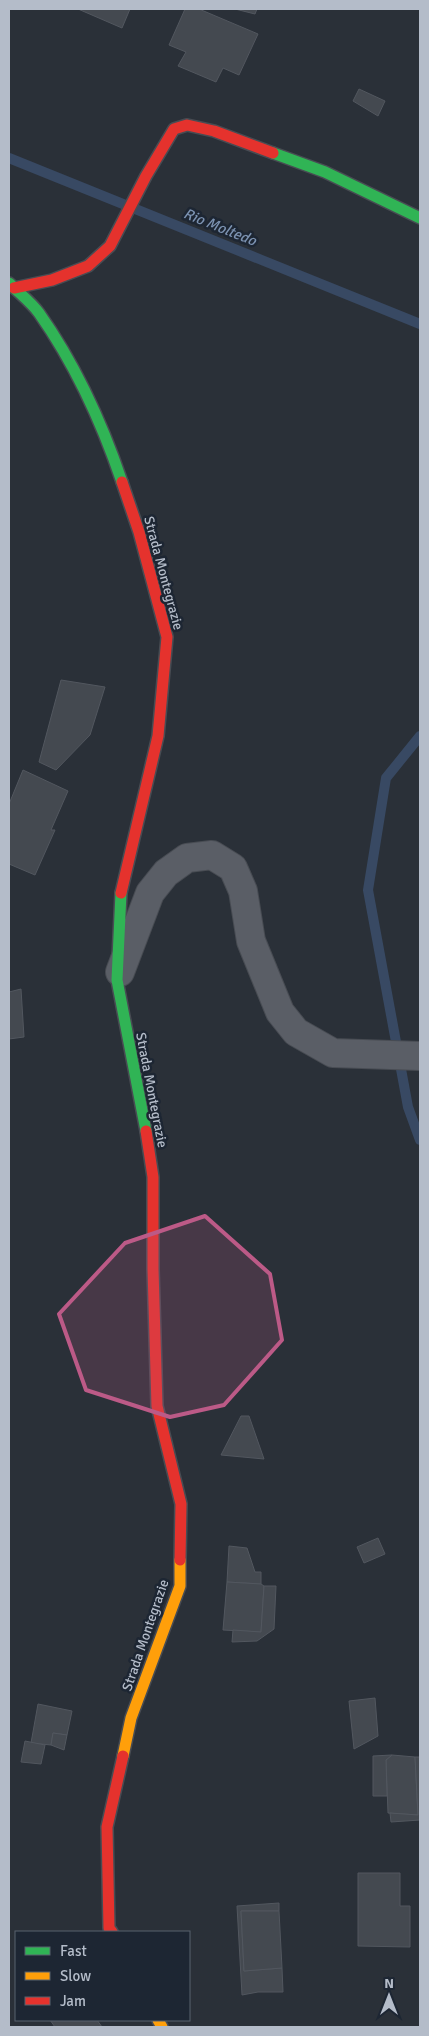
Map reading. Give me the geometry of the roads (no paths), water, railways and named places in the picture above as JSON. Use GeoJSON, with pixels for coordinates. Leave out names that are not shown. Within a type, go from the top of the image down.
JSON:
{"type":"FeatureCollection","features":[{"type":"Feature","properties":{"kind":"street"},"geometry":{"type":"LineString","coordinates":[[11,286],[52,280],[88,266],[110,246],[146,176],[174,129],[187,125],[214,131],[325,172],[420,218]]}},
{"type":"Feature","properties":{"kind":"street","name":"Strada Montegrazie"},"geometry":{"type":"LineString","coordinates":[[11,286],[38,312],[76,374],[107,439],[139,532],[167,637],[158,736],[121,890],[117,980],[125,1029],[141,1101],[153,1176],[153,1269],[157,1406],[181,1504],[180,1586],[131,1718],[107,1827],[109,1928],[111,1931]]}},
{"type":"Feature","properties":{"kind":"street"},"geometry":{"type":"LineString","coordinates":[[117,980],[150,892],[166,873],[187,858],[212,855],[233,868],[243,892],[251,941],[280,1012],[296,1032],[333,1053],[420,1056]]}},
{"type":"Feature","properties":{"kind":"waterway","name":"Rio Moltedo"},"geometry":{"type":"LineString","coordinates":[[9,158],[420,324]]}},
{"type":"Feature","properties":{"kind":"waterway"},"geometry":{"type":"LineString","coordinates":[[420,736],[386,778],[368,890],[408,1107],[420,1140]]}}]}
